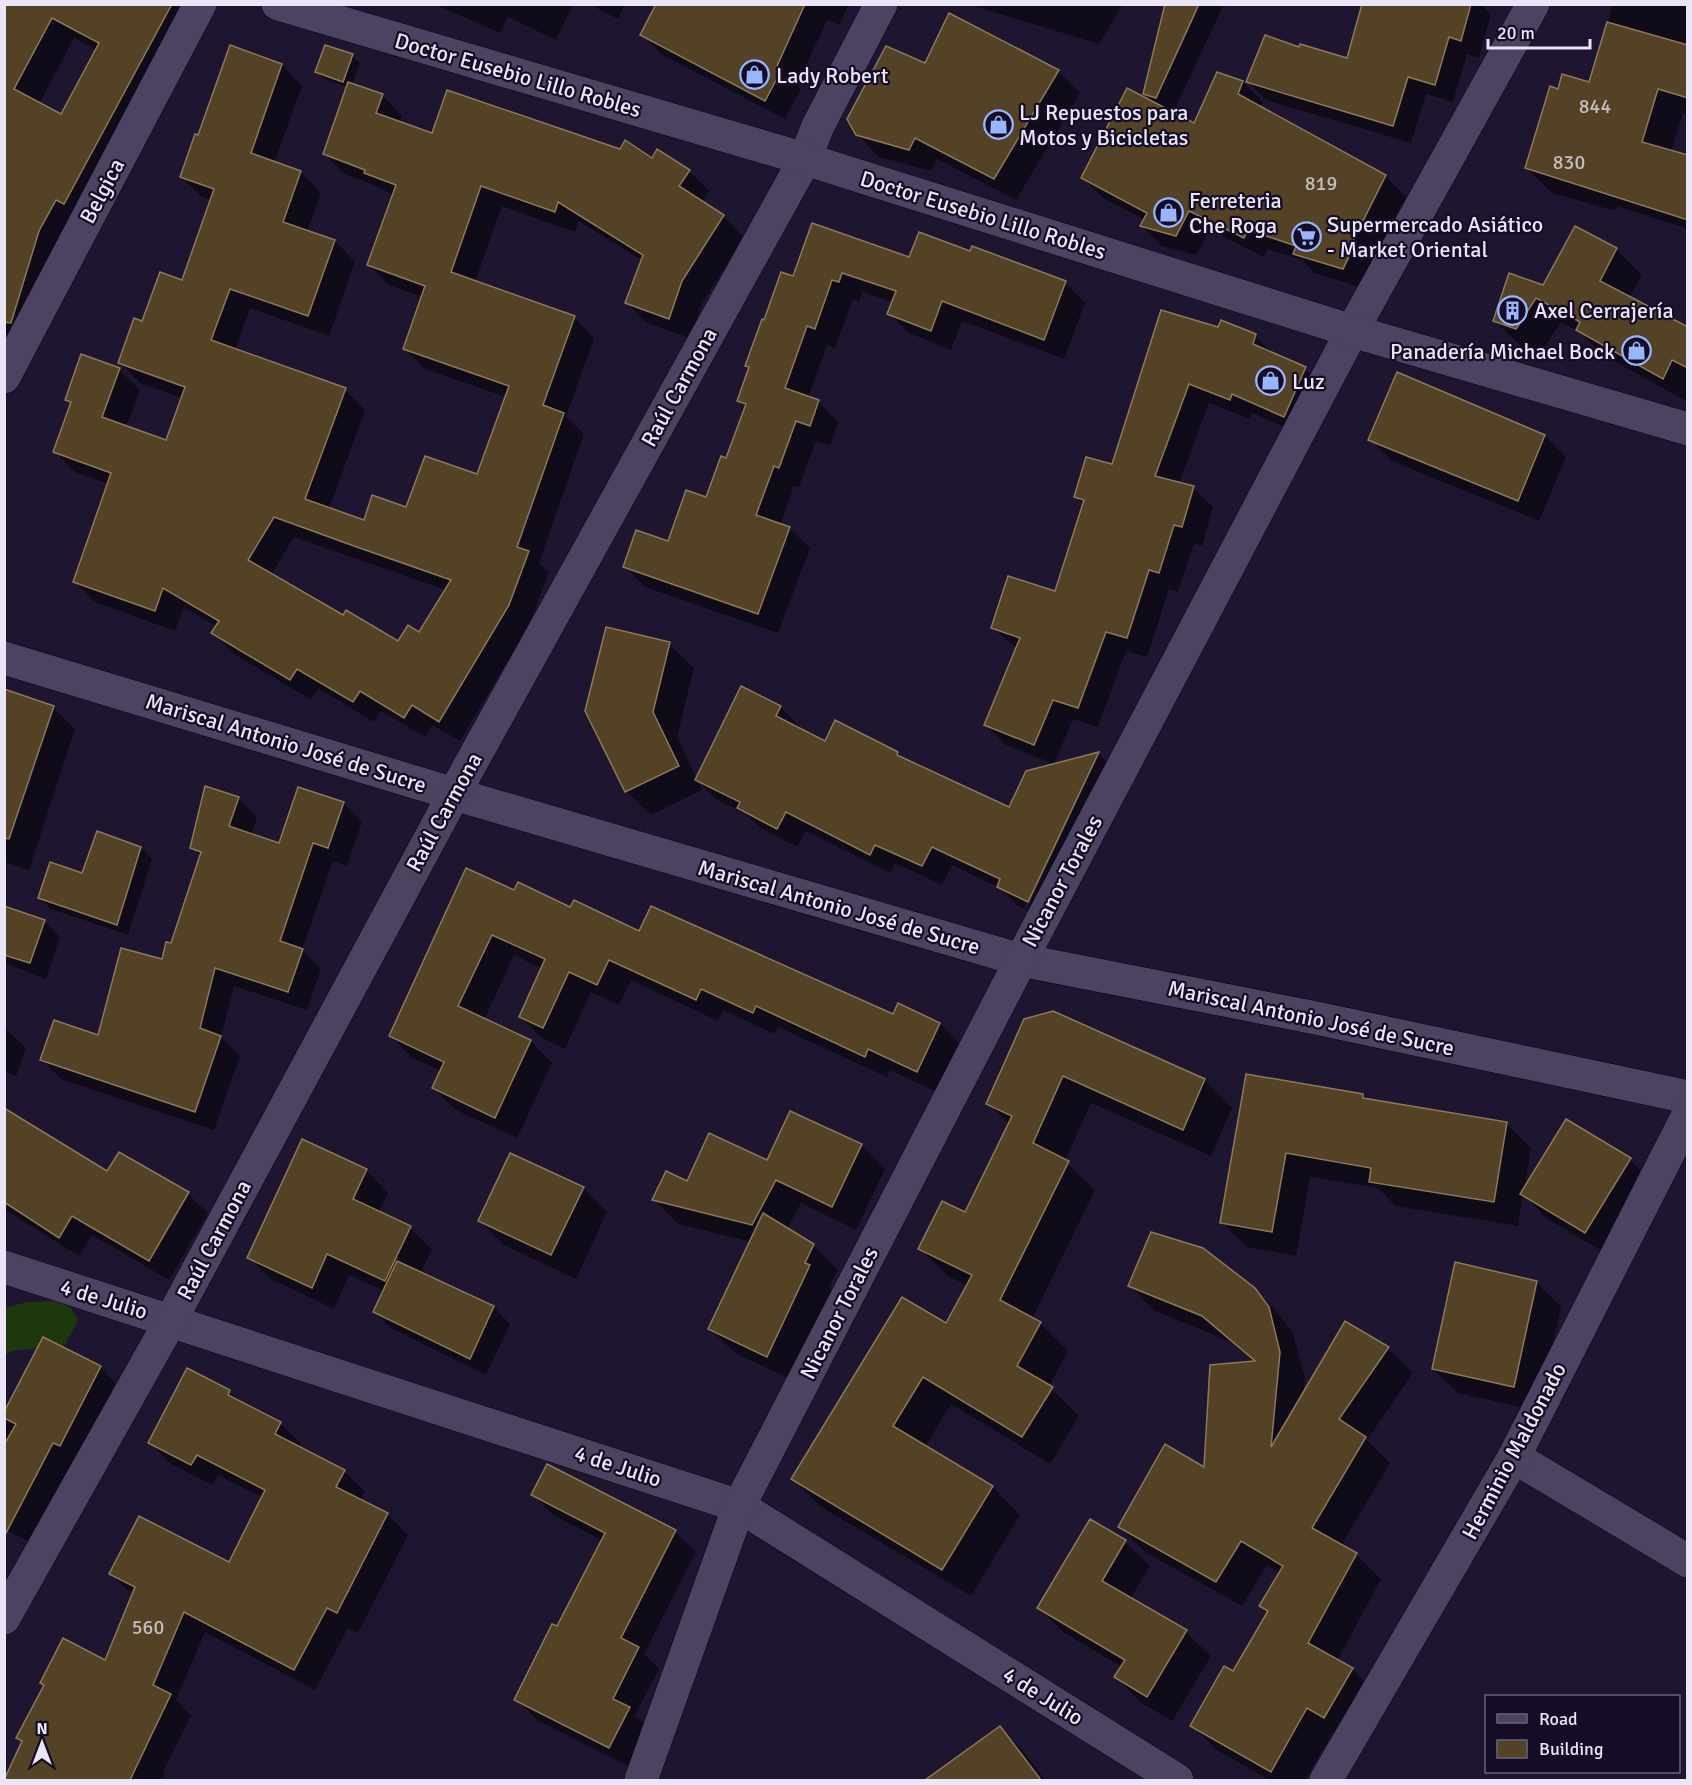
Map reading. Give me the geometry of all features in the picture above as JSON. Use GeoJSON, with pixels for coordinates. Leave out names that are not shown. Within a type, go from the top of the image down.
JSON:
{"type":"FeatureCollection","features":[{"type":"Feature","properties":{"kind":"street","name":"Belgica"},"geometry":{"type":"LineString","coordinates":[[4,377],[200,4]]}},
{"type":"Feature","properties":{"kind":"street","name":"Doctor Eusebio Lillo Robles"},"geometry":{"type":"LineString","coordinates":[[278,4],[805,159],[1352,331],[1688,429]]}},
{"type":"Feature","properties":{"kind":"street","name":"Raúl Carmona"},"geometry":{"type":"LineString","coordinates":[[4,1618],[171,1320],[454,794],[805,159],[818,126],[881,4]]}},
{"type":"Feature","properties":{"kind":"street","name":"Nicanor Torales"},"geometry":{"type":"LineString","coordinates":[[641,1780],[739,1506],[1021,960],[1352,331],[1533,4]]}},
{"type":"Feature","properties":{"kind":"street","name":"Mariscal Antonio José de Sucre"},"geometry":{"type":"LineString","coordinates":[[4,658],[454,794],[1021,960],[1328,1020],[1688,1097]]}},
{"type":"Feature","properties":{"kind":"street","name":"Herminio Maldonado"},"geometry":{"type":"LineString","coordinates":[[1326,1780],[1514,1457],[1688,1115]]}},
{"type":"Feature","properties":{"kind":"street","name":"4 de Julio"},"geometry":{"type":"LineString","coordinates":[[4,1268],[171,1320],[739,1506],[1177,1780]]}},
{"type":"Feature","properties":{"kind":"street"},"geometry":{"type":"LineString","coordinates":[[1514,1457],[1688,1561]]}},
{"type":"Feature","properties":{"kind":"green space"},"geometry":{"type":"Polygon","coordinates":[[[57,1301],[70,1307],[78,1320],[65,1345],[5,1354],[5,1308],[27,1302],[57,1301]]]}},
{"type":"Feature","properties":{"kind":"building"},"geometry":{"type":"Polygon","coordinates":[[[4,4],[172,4],[64,204],[56,200],[39,231],[11,323],[4,322],[4,4]],[[52,18],[14,89],[61,114],[99,43],[52,18]]]}},
{"type":"Feature","properties":{"kind":"building"},"geometry":{"type":"Polygon","coordinates":[[[656,4],[805,4],[777,66],[782,69],[765,101],[640,35],[656,4]]]}},
{"type":"Feature","properties":{"kind":"building"},"geometry":{"type":"Polygon","coordinates":[[[1165,4],[1199,4],[1156,98],[1143,94],[1165,4]]]}},
{"type":"Feature","properties":{"kind":"building"},"geometry":{"type":"Polygon","coordinates":[[[1362,4],[1471,4],[1461,41],[1449,37],[1435,85],[1408,77],[1393,126],[1246,82],[1265,35],[1299,47],[1300,44],[1347,58],[1362,4]]]}},
{"type":"Feature","properties":{"kind":"building"},"geometry":{"type":"Polygon","coordinates":[[[949,13],[1059,70],[994,179],[915,138],[909,150],[856,135],[847,119],[886,46],[925,63],[949,13]]]}},
{"type":"Feature","properties":{"kind":"building"},"geometry":{"type":"Polygon","coordinates":[[[1607,22],[1688,45],[1688,98],[1658,89],[1642,142],[1688,155],[1688,220],[1525,168],[1550,86],[1558,89],[1562,74],[1589,82],[1607,22]]]}},
{"type":"Feature","properties":{"kind":"building"},"geometry":{"type":"Polygon","coordinates":[[[230,45],[282,64],[251,153],[301,171],[283,222],[335,240],[308,316],[230,289],[211,340],[346,388],[305,499],[364,520],[372,495],[406,507],[425,456],[477,474],[509,386],[403,349],[425,286],[367,265],[396,185],[323,154],[348,82],[383,94],[376,113],[432,133],[447,90],[620,149],[625,140],[652,158],[657,149],[690,170],[679,186],[724,215],[682,281],[669,319],[625,303],[643,255],[558,202],[555,212],[481,186],[451,272],[575,316],[543,405],[564,413],[517,547],[529,551],[509,605],[439,722],[412,705],[404,718],[360,691],[353,702],[297,669],[290,680],[211,633],[219,621],[163,588],[155,611],[73,582],[111,473],[53,452],[71,402],[65,400],[81,354],[120,368],[102,417],[166,440],[185,387],[118,363],[134,318],[142,321],[160,272],[182,280],[214,189],[180,177],[195,134],[198,135],[230,45]],[[274,517],[248,560],[343,615],[346,610],[398,641],[408,625],[419,632],[451,580],[274,517]]]}},
{"type":"Feature","properties":{"kind":"building"},"geometry":{"type":"Polygon","coordinates":[[[325,45],[353,54],[343,82],[315,72],[325,45]]]}},
{"type":"Feature","properties":{"kind":"building"},"geometry":{"type":"Polygon","coordinates":[[[1217,72],[1243,81],[1238,94],[1386,175],[1353,241],[1356,242],[1343,269],[1293,254],[1296,246],[1248,230],[1244,238],[1189,211],[1176,236],[1140,226],[1147,213],[1081,178],[1127,88],[1194,123],[1217,72]]]}},
{"type":"Feature","properties":{"kind":"building"},"geometry":{"type":"Polygon","coordinates":[[[812,223],[909,257],[919,232],[970,251],[972,246],[1066,281],[1044,340],[942,301],[931,331],[887,314],[896,291],[842,273],[839,282],[832,280],[815,329],[807,326],[785,388],[819,400],[810,426],[796,421],[779,468],[774,466],[756,515],[790,527],[758,614],[623,567],[636,530],[668,541],[686,490],[706,497],[721,456],[726,458],[746,404],[737,401],[749,367],[745,366],[762,319],[764,320],[781,272],[793,276],[812,223]]]}},
{"type":"Feature","properties":{"kind":"building"},"geometry":{"type":"Polygon","coordinates":[[[1575,226],[1617,248],[1600,281],[1688,327],[1688,368],[1672,360],[1663,379],[1576,330],[1580,322],[1536,298],[1516,329],[1493,321],[1509,273],[1543,285],[1575,226]]]}},
{"type":"Feature","properties":{"kind":"building"},"geometry":{"type":"Polygon","coordinates":[[[1161,310],[1218,327],[1221,320],[1256,334],[1253,344],[1306,367],[1284,417],[1232,394],[1230,400],[1189,384],[1155,476],[1194,486],[1182,527],[1174,525],[1159,573],[1149,570],[1127,638],[1106,632],[1078,708],[1053,700],[1034,745],[984,725],[1020,638],[991,628],[1008,576],[1055,591],[1084,500],[1074,497],[1086,457],[1112,464],[1161,310]]]}},
{"type":"Feature","properties":{"kind":"building"},"geometry":{"type":"Polygon","coordinates":[[[1397,372],[1545,435],[1518,501],[1368,440],[1397,372]]]}},
{"type":"Feature","properties":{"kind":"building"},"geometry":{"type":"Polygon","coordinates":[[[606,627],[670,642],[653,712],[679,766],[625,792],[585,711],[606,627]]]}},
{"type":"Feature","properties":{"kind":"building"},"geometry":{"type":"Polygon","coordinates":[[[741,686],[781,706],[776,716],[825,741],[835,720],[898,752],[897,755],[1009,807],[1026,771],[1099,752],[1028,902],[997,887],[1000,879],[932,847],[922,866],[875,845],[870,855],[786,812],[777,829],[737,808],[740,802],[695,780],[741,686]]]}},
{"type":"Feature","properties":{"kind":"building"},"geometry":{"type":"Polygon","coordinates":[[[4,689],[54,706],[9,839],[4,838],[4,689]]]}},
{"type":"Feature","properties":{"kind":"building"},"geometry":{"type":"Polygon","coordinates":[[[205,786],[239,797],[229,826],[279,843],[298,787],[344,802],[328,848],[313,843],[280,941],[303,949],[288,992],[215,968],[200,1028],[221,1036],[195,1112],[40,1060],[54,1020],[98,1035],[121,948],[162,959],[166,942],[171,943],[201,852],[190,848],[205,786]]]}},
{"type":"Feature","properties":{"kind":"building"},"geometry":{"type":"Polygon","coordinates":[[[97,831],[141,847],[117,925],[38,898],[50,862],[82,873],[97,831]]]}},
{"type":"Feature","properties":{"kind":"building"},"geometry":{"type":"Polygon","coordinates":[[[466,868],[514,890],[518,882],[570,907],[574,900],[639,931],[651,906],[893,1014],[898,1003],[940,1023],[917,1072],[868,1049],[865,1057],[756,1006],[753,1013],[701,989],[696,1000],[609,960],[597,985],[569,972],[543,1028],[519,1017],[545,959],[492,935],[458,1006],[531,1040],[495,1118],[432,1088],[444,1062],[389,1036],[466,868]]]}},
{"type":"Feature","properties":{"kind":"building"},"geometry":{"type":"Polygon","coordinates":[[[4,906],[45,920],[30,963],[4,955],[4,906]]]}},
{"type":"Feature","properties":{"kind":"building"},"geometry":{"type":"Polygon","coordinates":[[[1053,1011],[1205,1079],[1183,1130],[1063,1076],[1033,1143],[1069,1161],[1000,1300],[1041,1322],[1017,1366],[1053,1387],[1022,1437],[923,1377],[893,1426],[993,1486],[942,1570],[791,1479],[902,1297],[946,1323],[972,1275],[918,1249],[942,1201],[965,1212],[1012,1116],[986,1104],[1024,1019],[1053,1011]]]}},
{"type":"Feature","properties":{"kind":"building"},"geometry":{"type":"Polygon","coordinates":[[[1246,1074],[1363,1094],[1363,1098],[1507,1122],[1494,1202],[1369,1182],[1371,1168],[1286,1153],[1272,1232],[1220,1223],[1246,1074]]]}},
{"type":"Feature","properties":{"kind":"building"},"geometry":{"type":"Polygon","coordinates":[[[4,1108],[107,1171],[119,1152],[189,1192],[149,1261],[72,1216],[59,1238],[4,1202],[4,1108]]]}},
{"type":"Feature","properties":{"kind":"building"},"geometry":{"type":"Polygon","coordinates":[[[790,1111],[862,1144],[832,1207],[776,1180],[752,1225],[652,1200],[666,1171],[687,1181],[709,1133],[767,1160],[790,1111]]]}},
{"type":"Feature","properties":{"kind":"building"},"geometry":{"type":"Polygon","coordinates":[[[1566,1119],[1631,1158],[1585,1233],[1520,1194],[1566,1119]]]}},
{"type":"Feature","properties":{"kind":"building"},"geometry":{"type":"Polygon","coordinates":[[[302,1139],[367,1169],[353,1199],[411,1226],[385,1281],[327,1254],[312,1288],[247,1258],[302,1139]]]}},
{"type":"Feature","properties":{"kind":"building"},"geometry":{"type":"Polygon","coordinates":[[[510,1153],[584,1187],[551,1255],[478,1221],[510,1153]]]}},
{"type":"Feature","properties":{"kind":"building"},"geometry":{"type":"Polygon","coordinates":[[[763,1213],[814,1244],[805,1263],[810,1265],[767,1357],[708,1329],[763,1213]]]}},
{"type":"Feature","properties":{"kind":"building"},"geometry":{"type":"Polygon","coordinates":[[[1151,1232],[1203,1248],[1255,1288],[1269,1307],[1280,1352],[1271,1447],[1345,1321],[1389,1347],[1339,1419],[1366,1437],[1312,1528],[1357,1553],[1308,1643],[1353,1668],[1324,1718],[1307,1708],[1271,1772],[1190,1726],[1224,1666],[1233,1671],[1268,1611],[1259,1606],[1283,1566],[1241,1541],[1216,1582],[1118,1527],[1165,1444],[1204,1467],[1210,1365],[1255,1361],[1202,1316],[1128,1286],[1151,1232]]]}},
{"type":"Feature","properties":{"kind":"building"},"geometry":{"type":"Polygon","coordinates":[[[397,1261],[494,1306],[470,1359],[373,1312],[397,1261]]]}},
{"type":"Feature","properties":{"kind":"building"},"geometry":{"type":"Polygon","coordinates":[[[1455,1262],[1537,1281],[1514,1387],[1432,1369],[1455,1262]]]}},
{"type":"Feature","properties":{"kind":"building"},"geometry":{"type":"Polygon","coordinates":[[[43,1337],[101,1366],[60,1446],[53,1443],[4,1537],[4,1445],[16,1424],[4,1418],[4,1412],[43,1337]]]}},
{"type":"Feature","properties":{"kind":"building"},"geometry":{"type":"Polygon","coordinates":[[[187,1368],[230,1390],[228,1395],[281,1422],[275,1434],[345,1470],[336,1487],[388,1513],[337,1613],[327,1608],[294,1670],[184,1612],[153,1685],[171,1694],[130,1780],[4,1780],[22,1741],[16,1738],[44,1685],[40,1683],[63,1638],[105,1660],[135,1587],[109,1574],[139,1516],[229,1562],[265,1490],[197,1455],[191,1465],[148,1443],[187,1368]]]}},
{"type":"Feature","properties":{"kind":"building"},"geometry":{"type":"Polygon","coordinates":[[[547,1464],[676,1530],[621,1638],[639,1647],[613,1699],[630,1707],[609,1748],[514,1700],[552,1624],[557,1626],[605,1533],[531,1495],[547,1464]]]}},
{"type":"Feature","properties":{"kind":"building"},"geometry":{"type":"Polygon","coordinates":[[[1090,1519],[1126,1540],[1102,1581],[1187,1630],[1147,1697],[1114,1677],[1125,1660],[1037,1608],[1090,1519]]]}},
{"type":"Feature","properties":{"kind":"building"},"geometry":{"type":"Polygon","coordinates":[[[1000,1726],[1041,1780],[925,1780],[1000,1726]]]}},
{"type":"Feature","properties":{"kind":"place","name":"Lady Robert"},"geometry":{"type":"Point","coordinates":[755,75]}},
{"type":"Feature","properties":{"kind":"place","name":"LJ Repuestos para Motos y Bicicletas"},"geometry":{"type":"Point","coordinates":[998,125]}},
{"type":"Feature","properties":{"kind":"place","name":"Ferreteria Che Roga"},"geometry":{"type":"Point","coordinates":[1168,213]}},
{"type":"Feature","properties":{"kind":"place","name":"Supermercado Asiático - Market Oriental"},"geometry":{"type":"Point","coordinates":[1306,237]}},
{"type":"Feature","properties":{"kind":"place","name":"Axel Cerrajería"},"geometry":{"type":"Point","coordinates":[1513,310]}},
{"type":"Feature","properties":{"kind":"place","name":"Panadería Michael Bock"},"geometry":{"type":"Point","coordinates":[1636,351]}},
{"type":"Feature","properties":{"kind":"place","name":"Luz"},"geometry":{"type":"Point","coordinates":[1271,381]}}]}
